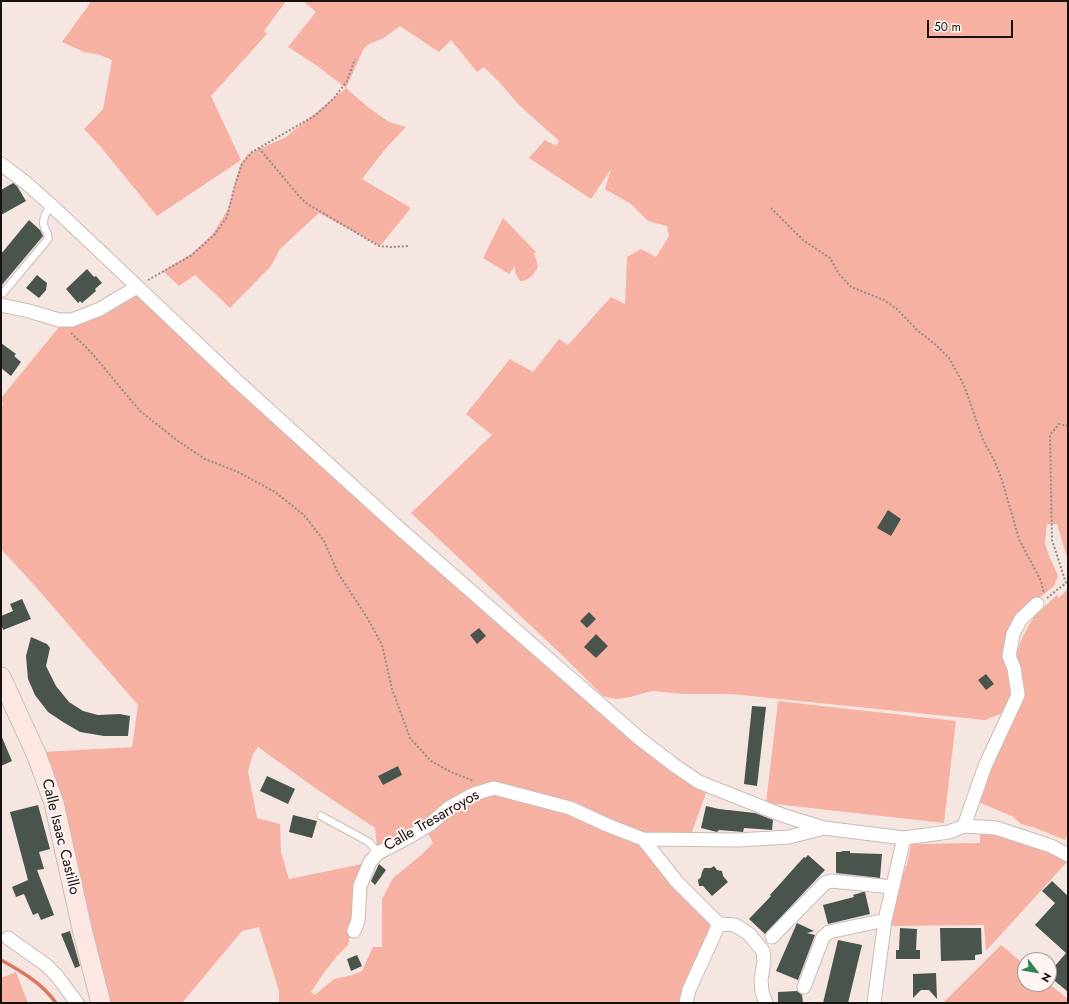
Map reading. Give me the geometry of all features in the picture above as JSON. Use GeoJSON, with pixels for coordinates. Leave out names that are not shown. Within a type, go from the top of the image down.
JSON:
{"type":"FeatureCollection","features":[{"type":"Feature","properties":{"kind":"street"},"geometry":{"type":"LineString","coordinates":[[3,168],[51,205],[237,381],[399,528],[640,739],[699,782],[782,815],[824,828],[904,838],[949,832],[964,826],[996,828],[1051,846],[1068,855]]}},
{"type":"Feature","properties":{"kind":"street"},"geometry":{"type":"LineString","coordinates":[[2,299],[29,311],[59,320],[72,320],[100,309],[137,287]]}},
{"type":"Feature","properties":{"kind":"street"},"geometry":{"type":"LineString","coordinates":[[964,826],[985,766],[1018,695],[1014,668],[1009,656],[1013,634],[1021,619],[1037,604]]}},
{"type":"Feature","properties":{"kind":"street","name":"Calle Isaac Castillo"},"geometry":{"type":"LineString","coordinates":[[1,677],[38,756],[54,802],[83,933],[101,1003]]}},
{"type":"Feature","properties":{"kind":"street","name":"Calle Tresarroyos"},"geometry":{"type":"LineString","coordinates":[[354,930],[358,921],[360,886],[370,862],[378,853],[410,837],[429,825],[450,808],[474,794],[494,788],[570,808],[643,839],[738,840],[789,837],[824,828]]}},
{"type":"Feature","properties":{"kind":"street"},"geometry":{"type":"LineString","coordinates":[[874,1003],[885,920],[904,838]]}},
{"type":"Feature","properties":{"kind":"street"},"geometry":{"type":"LineString","coordinates":[[643,839],[677,882],[719,924],[735,925],[749,934],[763,951],[764,961],[761,980],[762,992],[766,1003]]}},
{"type":"Feature","properties":{"kind":"street"},"geometry":{"type":"LineString","coordinates":[[772,937],[825,883],[831,881],[893,887]]}},
{"type":"Feature","properties":{"kind":"street"},"geometry":{"type":"LineString","coordinates":[[804,987],[823,937],[829,932],[885,920]]}},
{"type":"Feature","properties":{"kind":"street"},"geometry":{"type":"LineString","coordinates":[[686,1003],[695,976],[719,924]]}},
{"type":"Feature","properties":{"kind":"street"},"geometry":{"type":"LineString","coordinates":[[8,938],[46,965],[57,976],[77,1003]]}},
{"type":"Feature","properties":{"kind":"lane"},"geometry":{"type":"LineString","coordinates":[[2,299],[48,239],[48,233],[44,226],[44,218],[51,205]]}},
{"type":"Feature","properties":{"kind":"lane"},"geometry":{"type":"LineString","coordinates":[[321,816],[369,842],[378,853]]}},
{"type":"Feature","properties":{"kind":"path"},"geometry":{"type":"LineString","coordinates":[[137,287],[192,255],[215,234],[226,217],[242,164],[252,152],[316,115],[334,98],[347,82],[355,59]]}},
{"type":"Feature","properties":{"kind":"path"},"geometry":{"type":"LineString","coordinates":[[260,148],[306,203],[379,246],[409,246]]}},
{"type":"Feature","properties":{"kind":"path"},"geometry":{"type":"LineString","coordinates":[[771,208],[803,240],[830,258],[839,274],[851,287],[891,304],[917,330],[936,345],[949,358],[964,385],[983,440],[1001,477],[1019,538],[1041,581],[1045,599],[1066,583],[1052,540],[1050,436],[1059,424],[1068,426]]}},
{"type":"Feature","properties":{"kind":"path"},"geometry":{"type":"LineString","coordinates":[[59,320],[91,352],[140,411],[178,441],[205,459],[238,472],[275,492],[304,515],[324,541],[338,572],[368,619],[382,645],[392,689],[410,738],[431,761],[450,772],[494,788]]}},
{"type":"Feature","properties":{"kind":"shaded area"},"geometry":{"type":"Polygon","coordinates":[[[91,1],[286,1],[264,31],[267,34],[211,96],[241,160],[157,216],[100,146],[84,129],[103,109],[112,60],[100,55],[84,52],[62,42],[91,1]]]}},
{"type":"Feature","properties":{"kind":"shaded area"},"geometry":{"type":"Polygon","coordinates":[[[303,1],[1068,1],[1068,561],[1057,524],[1047,524],[1045,543],[1058,576],[1054,586],[1024,610],[1011,623],[1005,649],[1011,699],[1003,713],[985,720],[731,694],[683,694],[652,691],[616,699],[603,696],[563,656],[411,513],[492,435],[466,414],[510,359],[533,372],[559,339],[568,345],[611,297],[625,304],[627,257],[641,249],[656,257],[669,236],[667,226],[648,221],[631,204],[605,189],[611,169],[591,199],[529,158],[545,140],[556,146],[559,141],[519,105],[484,67],[477,72],[451,40],[439,52],[400,26],[384,38],[371,43],[364,48],[346,88],[316,65],[288,47],[316,12],[303,1]]]}},
{"type":"Feature","properties":{"kind":"shaded area"},"geometry":{"type":"Polygon","coordinates":[[[346,88],[369,108],[389,122],[406,127],[386,148],[362,179],[411,208],[380,246],[319,213],[280,249],[271,266],[230,308],[195,275],[179,286],[163,271],[191,254],[213,234],[228,209],[240,165],[248,154],[286,137],[346,88]]]}},
{"type":"Feature","properties":{"kind":"shaded area"},"geometry":{"type":"Polygon","coordinates":[[[503,218],[536,252],[534,253],[538,266],[535,272],[526,280],[520,281],[515,273],[515,266],[509,274],[483,258],[503,218]]]}},
{"type":"Feature","properties":{"kind":"shaded area"},"geometry":{"type":"Polygon","coordinates":[[[134,292],[232,386],[503,629],[611,723],[707,790],[691,835],[642,832],[499,786],[469,801],[492,793],[569,811],[636,842],[656,860],[708,919],[710,925],[692,971],[682,1003],[279,1003],[279,991],[259,927],[242,931],[182,1003],[108,1003],[43,752],[132,747],[138,705],[1,549],[1,407],[3,405],[1,398],[59,327],[73,324],[134,292]],[[258,747],[253,754],[248,771],[257,818],[280,824],[281,852],[289,879],[367,863],[348,945],[337,956],[311,992],[315,995],[334,979],[362,971],[373,947],[382,947],[382,899],[393,878],[420,856],[433,843],[427,832],[464,803],[377,847],[375,828],[318,790],[258,747]]]}},
{"type":"Feature","properties":{"kind":"shaded area"},"geometry":{"type":"Polygon","coordinates":[[[1068,589],[1068,834],[1065,840],[1033,827],[1021,824],[1012,816],[978,802],[1008,730],[1018,667],[1017,652],[1021,640],[1036,614],[1057,595],[1059,598],[1068,589]]]}},
{"type":"Feature","properties":{"kind":"shaded area"},"geometry":{"type":"Polygon","coordinates":[[[778,701],[956,721],[944,823],[766,803],[778,701]]]}},
{"type":"Feature","properties":{"kind":"shaded area"},"geometry":{"type":"Polygon","coordinates":[[[980,831],[1025,844],[1067,862],[986,951],[984,925],[891,926],[900,881],[907,864],[911,844],[980,843],[980,831]]]}},
{"type":"Feature","properties":{"kind":"shaded area"},"geometry":{"type":"Polygon","coordinates":[[[1001,945],[1017,958],[1017,992],[1057,992],[1057,990],[1068,999],[1068,1003],[943,1003],[1001,945]]]}},
{"type":"Feature","properties":{"kind":"shaded area"},"geometry":{"type":"Polygon","coordinates":[[[16,972],[28,1003],[1,1003],[1,978],[16,972]]]}},
{"type":"Feature","properties":{"kind":"building"},"geometry":{"type":"Polygon","coordinates":[[[13,183],[17,186],[26,201],[1,215],[1,190],[13,183]]]}},
{"type":"Feature","properties":{"kind":"building"},"geometry":{"type":"Polygon","coordinates":[[[29,220],[40,230],[43,236],[1,286],[1,254],[29,220]]]}},
{"type":"Feature","properties":{"kind":"building"},"geometry":{"type":"Polygon","coordinates":[[[87,269],[102,283],[95,289],[96,291],[82,303],[80,301],[78,303],[66,289],[87,269]]]}},
{"type":"Feature","properties":{"kind":"building"},"geometry":{"type":"Polygon","coordinates":[[[37,275],[47,283],[46,290],[39,298],[26,288],[37,275]]]}},
{"type":"Feature","properties":{"kind":"building"},"geometry":{"type":"Polygon","coordinates":[[[1,343],[16,354],[14,356],[21,362],[11,376],[1,368],[1,343]]]}},
{"type":"Feature","properties":{"kind":"building"},"geometry":{"type":"Polygon","coordinates":[[[888,510],[901,519],[891,536],[877,528],[888,510]]]}},
{"type":"Feature","properties":{"kind":"building"},"geometry":{"type":"Polygon","coordinates":[[[22,599],[31,619],[3,630],[1,616],[13,611],[10,604],[22,599]]]}},
{"type":"Feature","properties":{"kind":"building"},"geometry":{"type":"Polygon","coordinates":[[[589,612],[596,619],[587,628],[580,621],[589,612]]]}},
{"type":"Feature","properties":{"kind":"building"},"geometry":{"type":"Polygon","coordinates":[[[479,628],[486,636],[477,644],[470,635],[479,628]]]}},
{"type":"Feature","properties":{"kind":"building"},"geometry":{"type":"Polygon","coordinates":[[[596,634],[608,646],[596,658],[584,647],[596,634]]]}},
{"type":"Feature","properties":{"kind":"building"},"geometry":{"type":"Polygon","coordinates":[[[31,637],[47,644],[50,648],[46,666],[56,686],[69,702],[83,711],[98,715],[120,714],[130,716],[128,736],[104,736],[80,732],[48,712],[35,695],[28,679],[26,656],[31,637]]]}},
{"type":"Feature","properties":{"kind":"building"},"geometry":{"type":"Polygon","coordinates":[[[986,674],[994,684],[986,690],[978,680],[986,674]]]}},
{"type":"Feature","properties":{"kind":"building"},"geometry":{"type":"Polygon","coordinates":[[[752,706],[766,707],[757,786],[744,784],[752,706]]]}},
{"type":"Feature","properties":{"kind":"building"},"geometry":{"type":"Polygon","coordinates":[[[1,735],[12,761],[1,766],[1,735]]]}},
{"type":"Feature","properties":{"kind":"building"},"geometry":{"type":"Polygon","coordinates":[[[398,766],[402,775],[383,785],[378,776],[398,766]]]}},
{"type":"Feature","properties":{"kind":"building"},"geometry":{"type":"Polygon","coordinates":[[[267,776],[295,789],[288,804],[260,791],[267,776]]]}},
{"type":"Feature","properties":{"kind":"building"},"geometry":{"type":"Polygon","coordinates":[[[38,805],[50,849],[39,852],[44,869],[37,870],[54,915],[41,920],[38,913],[33,915],[24,894],[16,897],[12,887],[28,880],[10,812],[38,805]]]}},
{"type":"Feature","properties":{"kind":"building"},"geometry":{"type":"Polygon","coordinates":[[[706,806],[755,813],[773,820],[772,830],[744,828],[743,832],[719,830],[717,832],[701,828],[706,806]]]}},
{"type":"Feature","properties":{"kind":"building"},"geometry":{"type":"Polygon","coordinates":[[[293,815],[317,821],[312,838],[289,832],[293,815]]]}},
{"type":"Feature","properties":{"kind":"building"},"geometry":{"type":"Polygon","coordinates":[[[850,851],[850,853],[882,854],[880,878],[836,873],[836,852],[850,851]]]}},
{"type":"Feature","properties":{"kind":"building"},"geometry":{"type":"Polygon","coordinates":[[[808,855],[825,870],[765,934],[749,919],[804,857],[805,858],[808,855]]]}},
{"type":"Feature","properties":{"kind":"building"},"geometry":{"type":"Polygon","coordinates":[[[379,864],[386,870],[375,885],[371,881],[379,864]]]}},
{"type":"Feature","properties":{"kind":"building"},"geometry":{"type":"Polygon","coordinates":[[[714,866],[717,870],[722,871],[723,876],[728,882],[712,896],[703,886],[699,886],[698,880],[701,877],[704,868],[711,868],[714,866]]]}},
{"type":"Feature","properties":{"kind":"building"},"geometry":{"type":"Polygon","coordinates":[[[1052,881],[1068,896],[1068,992],[1057,983],[1057,964],[1066,953],[1035,925],[1055,903],[1042,891],[1052,881]]]}},
{"type":"Feature","properties":{"kind":"building"},"geometry":{"type":"Polygon","coordinates":[[[865,892],[870,914],[828,924],[823,905],[854,897],[853,895],[865,892]]]}},
{"type":"Feature","properties":{"kind":"building"},"geometry":{"type":"Polygon","coordinates":[[[797,923],[814,931],[807,933],[815,935],[798,980],[776,971],[797,923]]]}},
{"type":"Feature","properties":{"kind":"building"},"geometry":{"type":"Polygon","coordinates":[[[900,928],[917,929],[916,950],[920,950],[920,959],[896,959],[896,950],[899,950],[900,928]]]}},
{"type":"Feature","properties":{"kind":"building"},"geometry":{"type":"Polygon","coordinates":[[[940,928],[981,928],[982,954],[975,955],[975,960],[941,961],[940,928]]]}},
{"type":"Feature","properties":{"kind":"building"},"geometry":{"type":"Polygon","coordinates":[[[70,931],[80,966],[75,968],[61,934],[70,931]]]}},
{"type":"Feature","properties":{"kind":"building"},"geometry":{"type":"Polygon","coordinates":[[[838,940],[862,945],[848,1003],[823,1003],[838,940]]]}},
{"type":"Feature","properties":{"kind":"building"},"geometry":{"type":"Polygon","coordinates":[[[357,955],[362,966],[351,971],[347,959],[357,955]]]}},
{"type":"Feature","properties":{"kind":"building"},"geometry":{"type":"Polygon","coordinates":[[[936,973],[937,999],[929,990],[921,990],[913,998],[913,974],[936,973]]]}},
{"type":"Feature","properties":{"kind":"building"},"geometry":{"type":"Polygon","coordinates":[[[797,991],[802,995],[803,1003],[778,1003],[778,992],[797,991]]]}},
{"type":"Feature","properties":{"kind":"waterway"},"geometry":{"type":"LineString","coordinates":[[1,960],[24,973],[45,990],[56,1003]]}}]}
